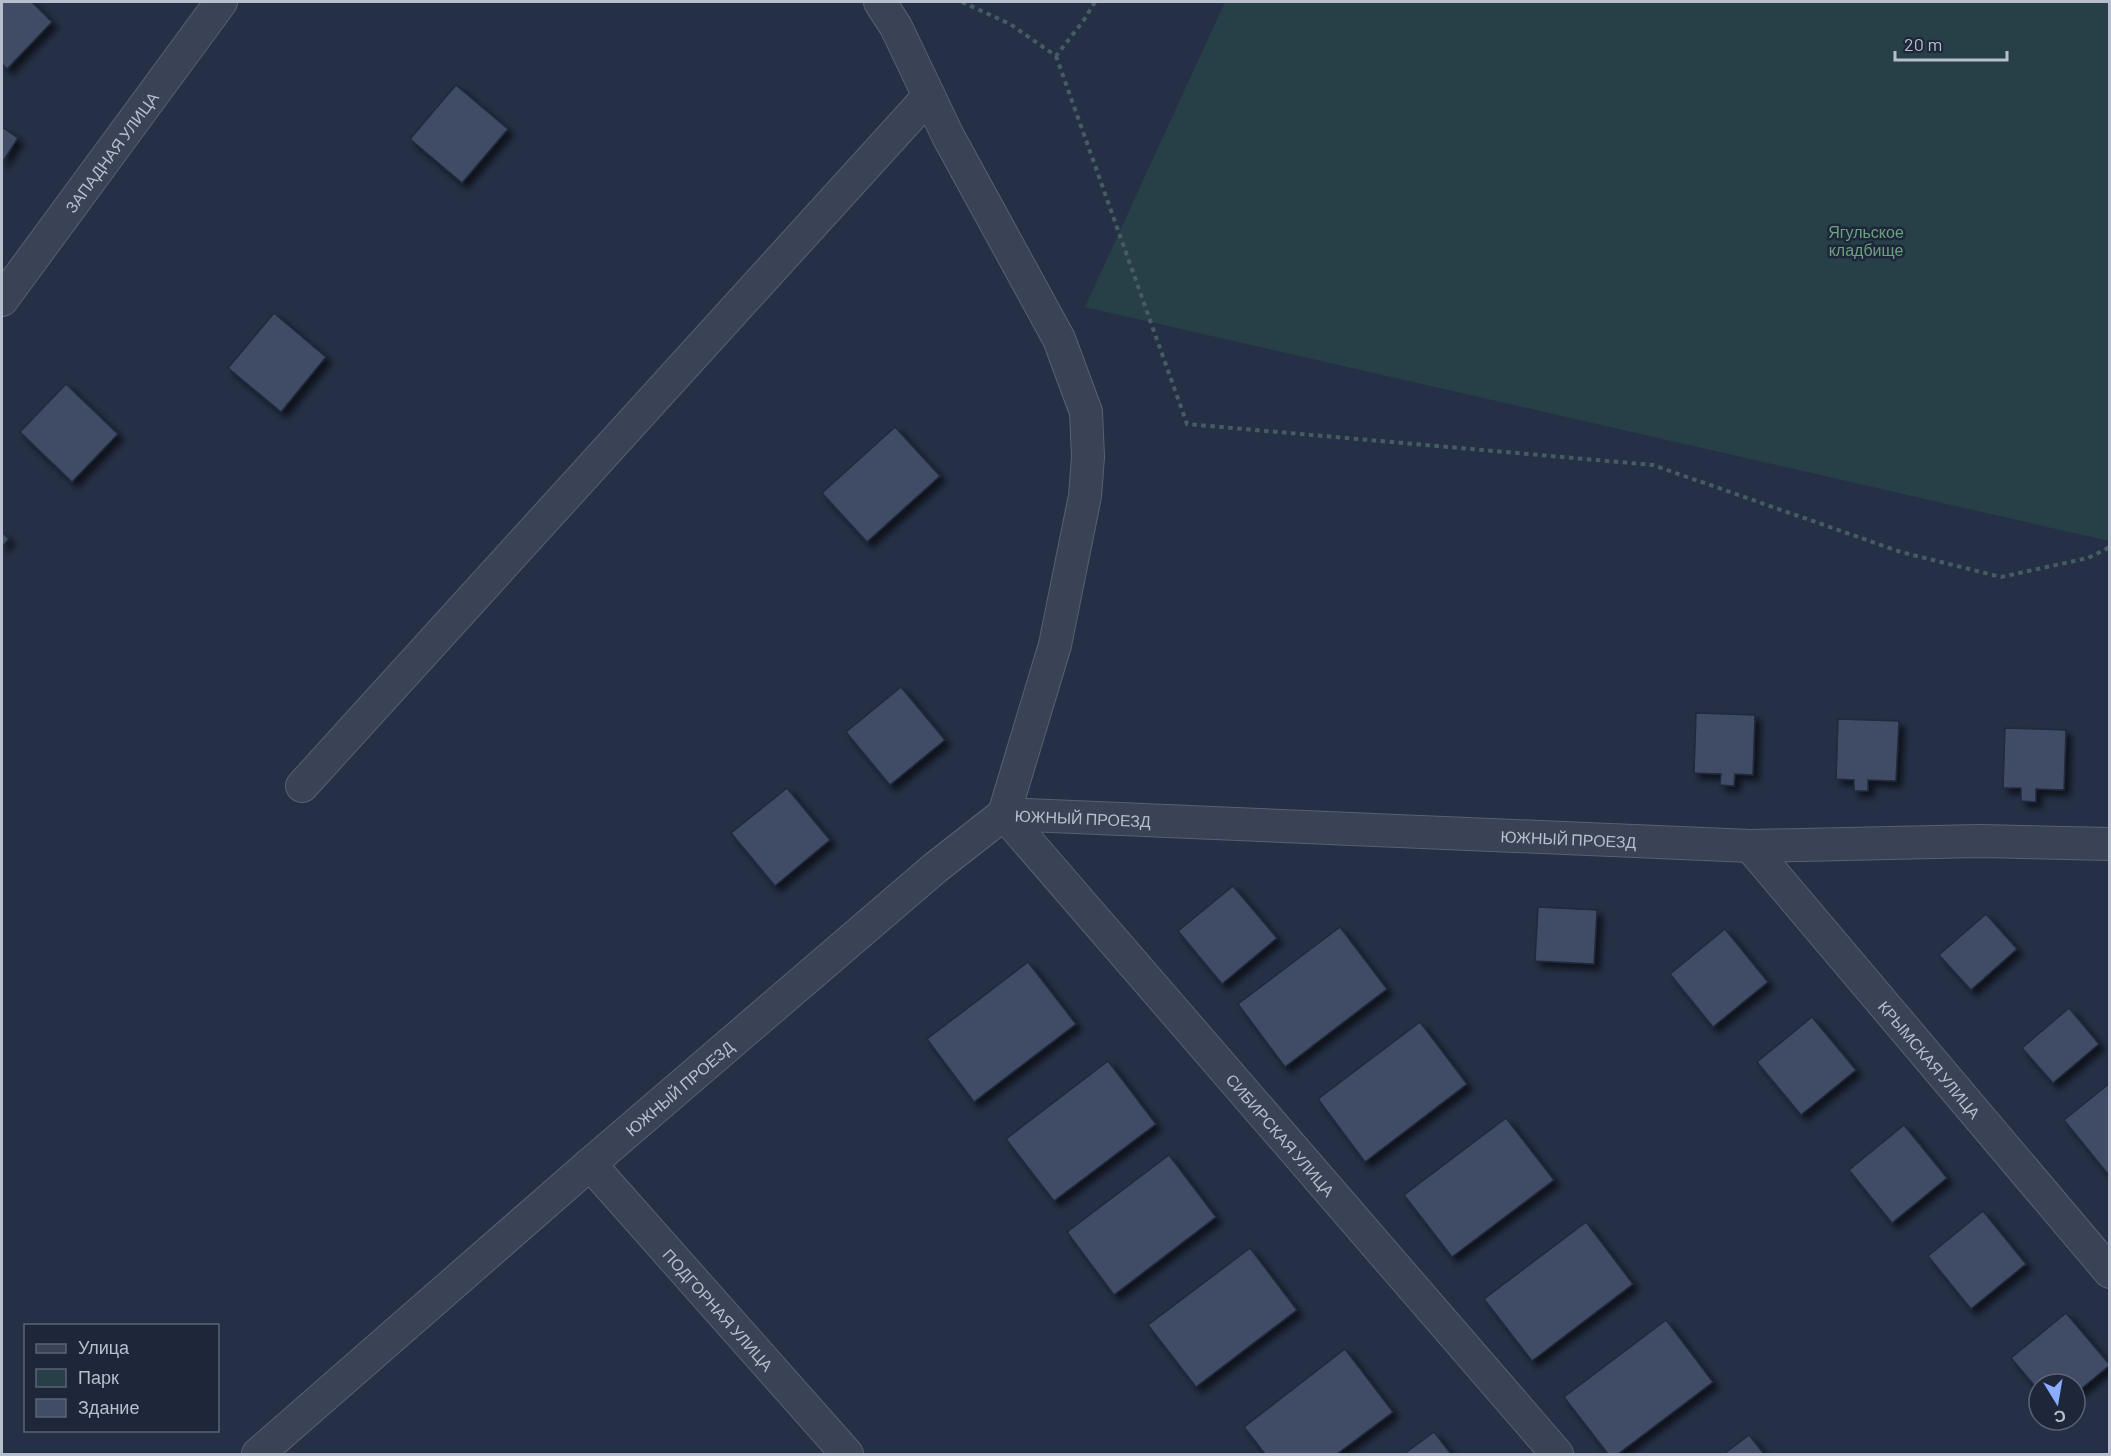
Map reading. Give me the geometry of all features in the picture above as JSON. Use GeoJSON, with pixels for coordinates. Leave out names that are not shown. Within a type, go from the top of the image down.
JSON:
{"type":"FeatureCollection","features":[{"type":"Feature","properties":{"kind":"street","name":"ЗАПАДНАЯ УЛИЦА"},"geometry":{"type":"LineString","coordinates":[[2,300],[221,2]]}},
{"type":"Feature","properties":{"kind":"street"},"geometry":{"type":"LineString","coordinates":[[880,2],[896,27],[948,136],[1059,339],[1086,412],[1088,456],[1085,496],[1064,599],[1054,645],[1004,813]]}},
{"type":"Feature","properties":{"kind":"street"},"geometry":{"type":"LineString","coordinates":[[302,786],[929,96]]}},
{"type":"Feature","properties":{"kind":"street","name":"ЮЖНЫЙ ПРОЕЗД"},"geometry":{"type":"LineString","coordinates":[[258,1455],[590,1164],[935,867],[1004,813],[1750,846],[1980,841],[2109,844]]}},
{"type":"Feature","properties":{"kind":"street","name":"СИБИРСКАЯ УЛИЦА"},"geometry":{"type":"LineString","coordinates":[[1004,813],[1557,1455]]}},
{"type":"Feature","properties":{"kind":"street","name":"КРЫМСКАЯ УЛИЦА"},"geometry":{"type":"LineString","coordinates":[[1750,846],[2109,1272]]}},
{"type":"Feature","properties":{"kind":"street","name":"ПОДГОРНАЯ УЛИЦА"},"geometry":{"type":"LineString","coordinates":[[590,1164],[847,1455]]}},
{"type":"Feature","properties":{"kind":"path"},"geometry":{"type":"LineString","coordinates":[[962,2],[1010,24],[1056,56],[1187,424],[1653,465],[1900,552],[2001,578],[2088,558],[2109,547]]}},
{"type":"Feature","properties":{"kind":"path"},"geometry":{"type":"LineString","coordinates":[[1056,56],[1095,2]]}},
{"type":"Feature","properties":{"kind":"green space","name":"Ягульское кладбище"},"geometry":{"type":"Polygon","coordinates":[[[1225,2],[2109,2],[2109,541],[1085,307],[1225,2]]]}},
{"type":"Feature","properties":{"kind":"building"},"geometry":{"type":"Polygon","coordinates":[[[2,2],[32,2],[52,22],[7,69],[2,64],[2,2]]]}},
{"type":"Feature","properties":{"kind":"building"},"geometry":{"type":"Polygon","coordinates":[[[456,85],[508,129],[462,183],[410,139],[456,85]]]}},
{"type":"Feature","properties":{"kind":"building"},"geometry":{"type":"Polygon","coordinates":[[[2,127],[18,138],[2,163],[2,127]]]}},
{"type":"Feature","properties":{"kind":"building"},"geometry":{"type":"Polygon","coordinates":[[[274,313],[326,357],[281,412],[228,368],[274,313]]]}},
{"type":"Feature","properties":{"kind":"building"},"geometry":{"type":"Polygon","coordinates":[[[66,384],[118,434],[72,482],[20,432],[66,384]]]}},
{"type":"Feature","properties":{"kind":"building"},"geometry":{"type":"Polygon","coordinates":[[[895,427],[940,476],[867,542],[822,493],[895,427]]]}},
{"type":"Feature","properties":{"kind":"building"},"geometry":{"type":"Polygon","coordinates":[[[2,532],[9,539],[2,547],[2,532]]]}},
{"type":"Feature","properties":{"kind":"building"},"geometry":{"type":"Polygon","coordinates":[[[901,687],[945,740],[890,785],[846,732],[901,687]]]}},
{"type":"Feature","properties":{"kind":"building"},"geometry":{"type":"Polygon","coordinates":[[[1696,713],[1755,715],[1753,775],[1735,774],[1734,786],[1720,785],[1721,774],[1694,773],[1696,713]]]}},
{"type":"Feature","properties":{"kind":"building"},"geometry":{"type":"Polygon","coordinates":[[[1838,719],[1899,721],[1896,781],[1868,780],[1868,791],[1854,791],[1854,780],[1836,779],[1838,719]]]}},
{"type":"Feature","properties":{"kind":"building"},"geometry":{"type":"Polygon","coordinates":[[[2005,728],[2066,730],[2064,790],[2036,789],[2036,802],[2021,801],[2021,788],[2003,788],[2005,728]]]}},
{"type":"Feature","properties":{"kind":"building"},"geometry":{"type":"Polygon","coordinates":[[[787,788],[830,840],[775,886],[731,833],[787,788]]]}},
{"type":"Feature","properties":{"kind":"building"},"geometry":{"type":"Polygon","coordinates":[[[1233,886],[1277,938],[1222,984],[1178,931],[1233,886]]]}},
{"type":"Feature","properties":{"kind":"building"},"geometry":{"type":"Polygon","coordinates":[[[1538,907],[1597,910],[1594,964],[1535,961],[1538,907]]]}},
{"type":"Feature","properties":{"kind":"building"},"geometry":{"type":"Polygon","coordinates":[[[1986,914],[2017,949],[1971,990],[1939,955],[1986,914]]]}},
{"type":"Feature","properties":{"kind":"building"},"geometry":{"type":"Polygon","coordinates":[[[1340,927],[1387,989],[1285,1067],[1238,1004],[1340,927]]]}},
{"type":"Feature","properties":{"kind":"building"},"geometry":{"type":"Polygon","coordinates":[[[1725,929],[1768,982],[1713,1027],[1670,974],[1725,929]]]}},
{"type":"Feature","properties":{"kind":"building"},"geometry":{"type":"Polygon","coordinates":[[[1028,962],[1076,1024],[974,1102],[927,1039],[1028,962]]]}},
{"type":"Feature","properties":{"kind":"building"},"geometry":{"type":"Polygon","coordinates":[[[2069,1008],[2099,1044],[2053,1083],[2022,1048],[2069,1008]]]}},
{"type":"Feature","properties":{"kind":"building"},"geometry":{"type":"Polygon","coordinates":[[[1812,1017],[1856,1070],[1801,1115],[1757,1062],[1812,1017]]]}},
{"type":"Feature","properties":{"kind":"building"},"geometry":{"type":"Polygon","coordinates":[[[1420,1022],[1467,1084],[1365,1162],[1318,1099],[1420,1022]]]}},
{"type":"Feature","properties":{"kind":"building"},"geometry":{"type":"Polygon","coordinates":[[[1108,1061],[1156,1124],[1054,1201],[1006,1139],[1108,1061]]]}},
{"type":"Feature","properties":{"kind":"building"},"geometry":{"type":"Polygon","coordinates":[[[2110,1083],[2110,1171],[2107,1173],[2064,1120],[2110,1083]]]}},
{"type":"Feature","properties":{"kind":"building"},"geometry":{"type":"Polygon","coordinates":[[[1506,1118],[1554,1180],[1452,1257],[1404,1195],[1506,1118]]]}},
{"type":"Feature","properties":{"kind":"building"},"geometry":{"type":"Polygon","coordinates":[[[1904,1125],[1947,1178],[1892,1223],[1849,1170],[1904,1125]]]}},
{"type":"Feature","properties":{"kind":"building"},"geometry":{"type":"Polygon","coordinates":[[[1169,1155],[1216,1217],[1114,1295],[1067,1232],[1169,1155]]]}},
{"type":"Feature","properties":{"kind":"building"},"geometry":{"type":"Polygon","coordinates":[[[1983,1211],[2026,1264],[1971,1309],[1928,1256],[1983,1211]]]}},
{"type":"Feature","properties":{"kind":"building"},"geometry":{"type":"Polygon","coordinates":[[[1586,1222],[1633,1284],[1532,1361],[1484,1299],[1586,1222]]]}},
{"type":"Feature","properties":{"kind":"building"},"geometry":{"type":"Polygon","coordinates":[[[1250,1248],[1297,1310],[1196,1387],[1148,1325],[1250,1248]]]}},
{"type":"Feature","properties":{"kind":"building"},"geometry":{"type":"Polygon","coordinates":[[[2066,1313],[2110,1365],[2087,1384],[2087,1372],[2027,1372],[2027,1377],[2011,1358],[2066,1313]]]}},
{"type":"Feature","properties":{"kind":"building"},"geometry":{"type":"Polygon","coordinates":[[[1666,1320],[1713,1382],[1618,1454],[1608,1454],[1564,1397],[1666,1320]]]}},
{"type":"Feature","properties":{"kind":"building"},"geometry":{"type":"Polygon","coordinates":[[[1345,1349],[1393,1412],[1337,1454],[1265,1454],[1244,1427],[1345,1349]]]}},
{"type":"Feature","properties":{"kind":"building"},"geometry":{"type":"Polygon","coordinates":[[[1434,1432],[1451,1454],[1404,1454],[1434,1432]]]}},
{"type":"Feature","properties":{"kind":"building"},"geometry":{"type":"Polygon","coordinates":[[[1749,1435],[1764,1454],[1724,1454],[1749,1435]]]}}]}
